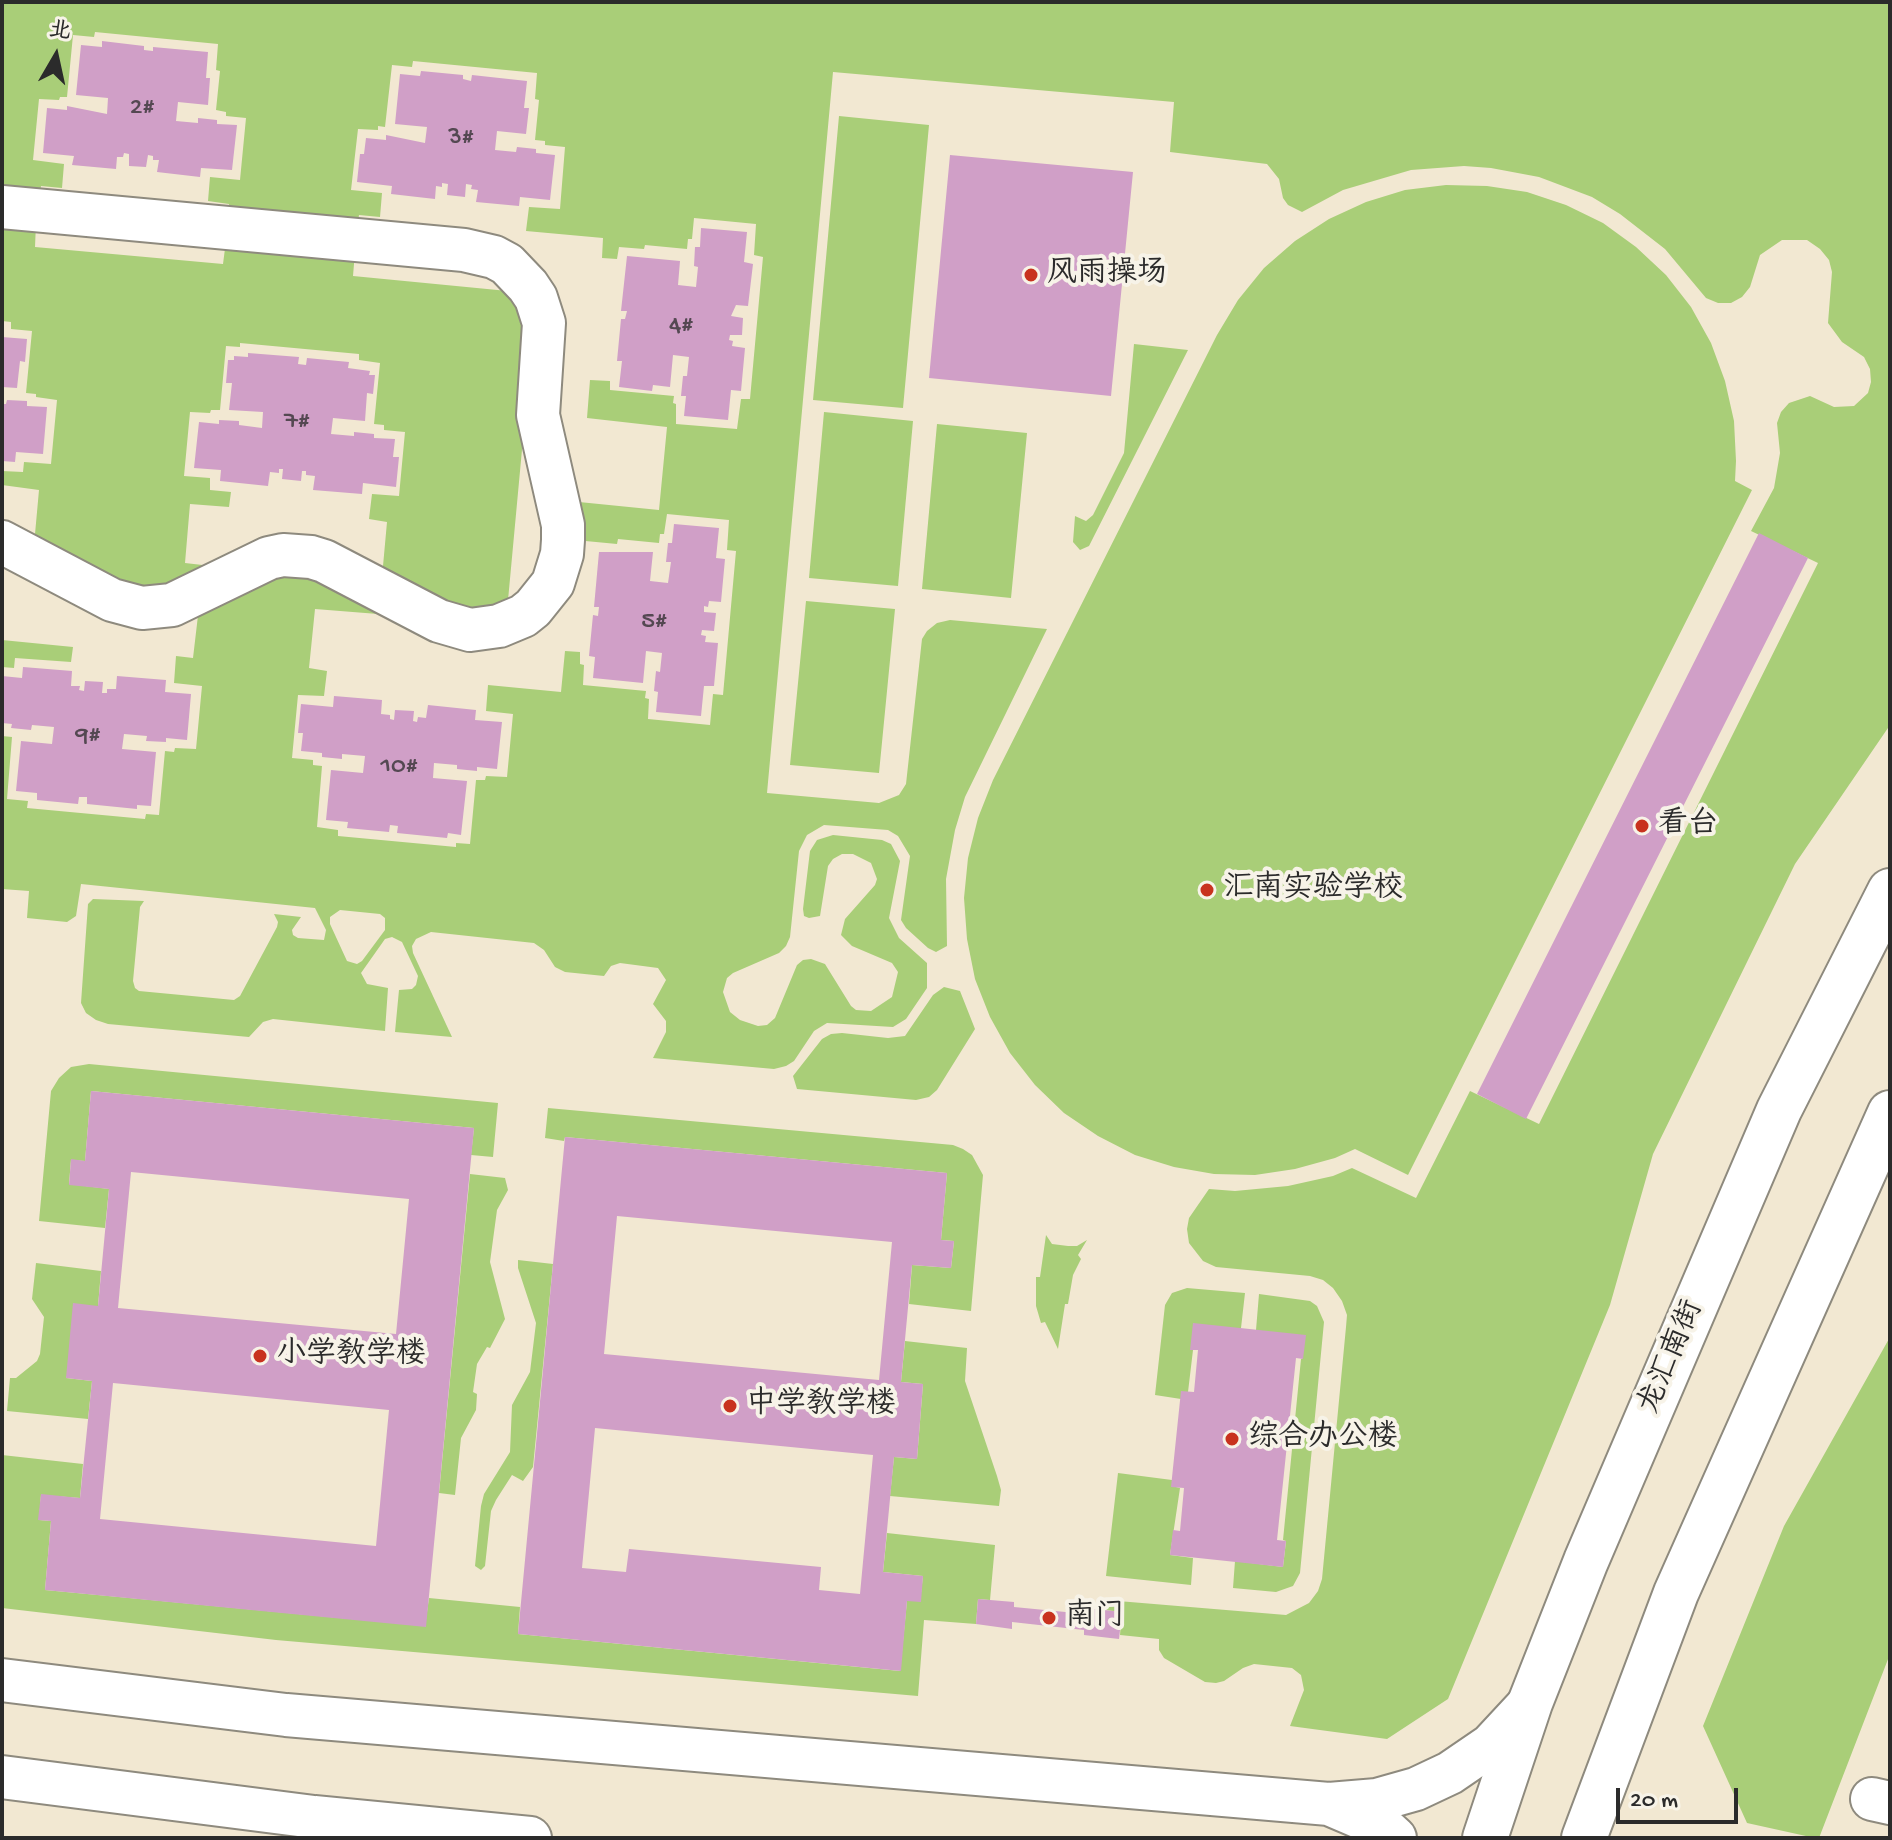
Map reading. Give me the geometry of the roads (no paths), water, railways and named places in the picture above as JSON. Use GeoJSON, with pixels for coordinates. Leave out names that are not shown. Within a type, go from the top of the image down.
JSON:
{"type":"FeatureCollection","features":[{"type":"Feature","properties":{"kind":"main road","name":"龙汇南街"},"geometry":{"type":"LineString","coordinates":[[1485,1838],[1530,1703],[1586,1561],[1779,1110],[1890,891]]}},
{"type":"Feature","properties":{"kind":"main road"},"geometry":{"type":"LineString","coordinates":[[1584,1838],[1676,1593],[1890,1113]]}},
{"type":"Feature","properties":{"kind":"street"},"geometry":{"type":"LineString","coordinates":[[2,207],[464,250],[494,257],[507,264],[528,286],[541,309],[544,323],[538,415],[563,525],[563,540],[553,583],[533,608],[499,626],[470,630],[439,621],[311,557],[283,555],[269,558],[172,605],[142,608],[112,600],[2,542]]}},
{"type":"Feature","properties":{"kind":"street"},"geometry":{"type":"LineString","coordinates":[[2,1680],[286,1715],[1329,1804],[1377,1800],[1416,1789],[1450,1773],[1491,1745],[1530,1703]]}},
{"type":"Feature","properties":{"kind":"street"},"geometry":{"type":"LineString","coordinates":[[2,1777],[311,1828],[530,1838]]}},
{"type":"Feature","properties":{"kind":"street"},"geometry":{"type":"LineString","coordinates":[[1329,1804],[1383,1827],[1395,1838]]}},
{"type":"Feature","properties":{"kind":"place","name":"风雨操场"},"geometry":{"type":"Point","coordinates":[1031,275]}},
{"type":"Feature","properties":{"kind":"place","name":"看台"},"geometry":{"type":"Point","coordinates":[1642,826]}},
{"type":"Feature","properties":{"kind":"place","name":"汇南实验学校"},"geometry":{"type":"Point","coordinates":[1207,890]}},
{"type":"Feature","properties":{"kind":"place","name":"小学教学楼"},"geometry":{"type":"Point","coordinates":[260,1356]}},
{"type":"Feature","properties":{"kind":"place","name":"中学教学楼"},"geometry":{"type":"Point","coordinates":[730,1406]}},
{"type":"Feature","properties":{"kind":"place","name":"综合办公楼"},"geometry":{"type":"Point","coordinates":[1232,1439]}},
{"type":"Feature","properties":{"kind":"place","name":"南门"},"geometry":{"type":"Point","coordinates":[1049,1618]}}]}
